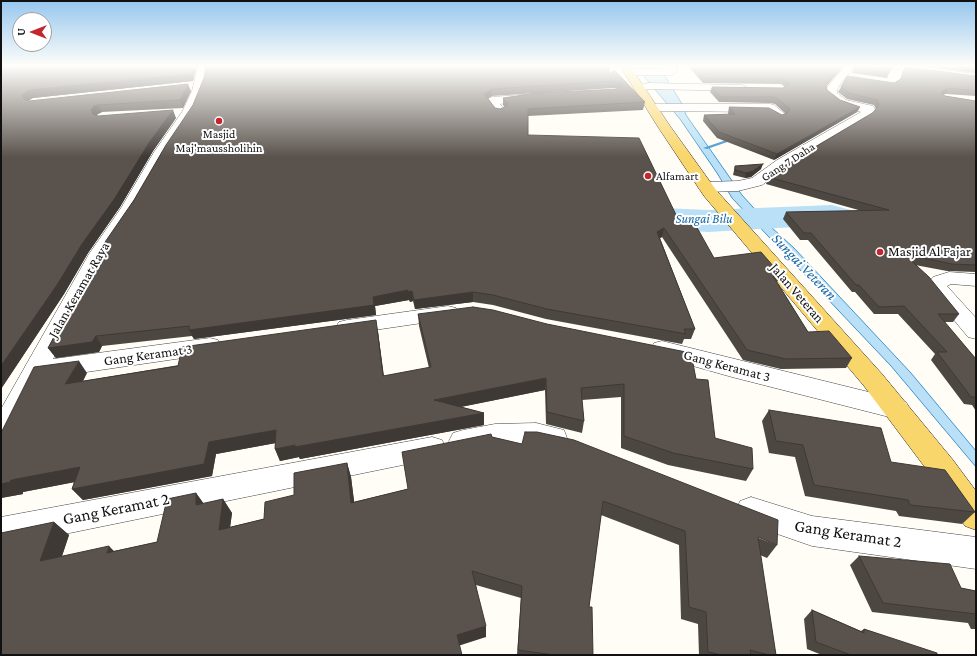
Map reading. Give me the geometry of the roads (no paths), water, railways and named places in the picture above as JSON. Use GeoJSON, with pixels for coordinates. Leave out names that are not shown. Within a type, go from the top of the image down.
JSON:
{"type":"FeatureCollection","features":[{"type":"Feature","properties":{"kind":"main road","name":"Jalan Veteran"},"geometry":{"type":"LineString","coordinates":[[647,97],[652,108],[713,187],[730,217],[897,409],[976,516]]}},
{"type":"Feature","properties":{"kind":"street","name":"Jalan Keramat Raya"},"geometry":{"type":"LineString","coordinates":[[1,433],[33,371],[98,254],[133,202],[161,152],[188,112],[195,97]]}},
{"type":"Feature","properties":{"kind":"street"},"geometry":{"type":"LineString","coordinates":[[500,111],[492,101],[538,97]]}},
{"type":"Feature","properties":{"kind":"street","name":"Gang 7 Daha"},"geometry":{"type":"LineString","coordinates":[[713,187],[738,186],[757,182],[782,163],[844,128],[866,114],[869,110],[842,102],[834,97]]}},
{"type":"Feature","properties":{"kind":"street"},"geometry":{"type":"LineString","coordinates":[[652,108],[770,108],[780,116]]}},
{"type":"Feature","properties":{"kind":"street"},"geometry":{"type":"LineString","coordinates":[[172,113],[188,112]]}},
{"type":"Feature","properties":{"kind":"street"},"geometry":{"type":"LineString","coordinates":[[976,280],[949,278],[940,281],[935,285],[976,332]]}},
{"type":"Feature","properties":{"kind":"street"},"geometry":{"type":"LineString","coordinates":[[325,330],[466,311]]}},
{"type":"Feature","properties":{"kind":"street","name":"Gang Keramat 3"},"geometry":{"type":"LineString","coordinates":[[33,371],[230,344]]}},
{"type":"Feature","properties":{"kind":"street","name":"Gang Keramat 3"},"geometry":{"type":"LineString","coordinates":[[638,345],[684,354],[732,368],[897,409]]}},
{"type":"Feature","properties":{"kind":"street","name":"Gang Keramat 2"},"geometry":{"type":"LineString","coordinates":[[1,532],[495,435],[536,434],[582,446]]}},
{"type":"Feature","properties":{"kind":"street","name":"Gang Keramat 2"},"geometry":{"type":"LineString","coordinates":[[730,503],[766,518],[812,531],[976,553]]}},
{"type":"Feature","properties":{"kind":"water","name":"Sungai Veteran"},"geometry":{"type":"Polygon","coordinates":[[[661,97],[678,97],[686,115],[742,195],[770,226],[794,248],[911,373],[976,451],[976,467],[891,366],[732,198],[717,173],[680,119],[661,97]]]}},
{"type":"Feature","properties":{"kind":"waterway"},"geometry":{"type":"LineString","coordinates":[[705,148],[734,139]]}},
{"type":"Feature","properties":{"kind":"waterway","name":"Sungai Bilu"},"geometry":{"type":"LineString","coordinates":[[617,216],[708,221],[832,215],[846,219]]}},
{"type":"Feature","properties":{"kind":"place","name":"Masjid Maj'maussholihin"},"geometry":{"type":"Point","coordinates":[219,121]}},
{"type":"Feature","properties":{"kind":"place","name":"Alfamart"},"geometry":{"type":"Point","coordinates":[648,176]}},
{"type":"Feature","properties":{"kind":"place","name":"Masjid Al Fajar"},"geometry":{"type":"Point","coordinates":[880,252]}}]}
